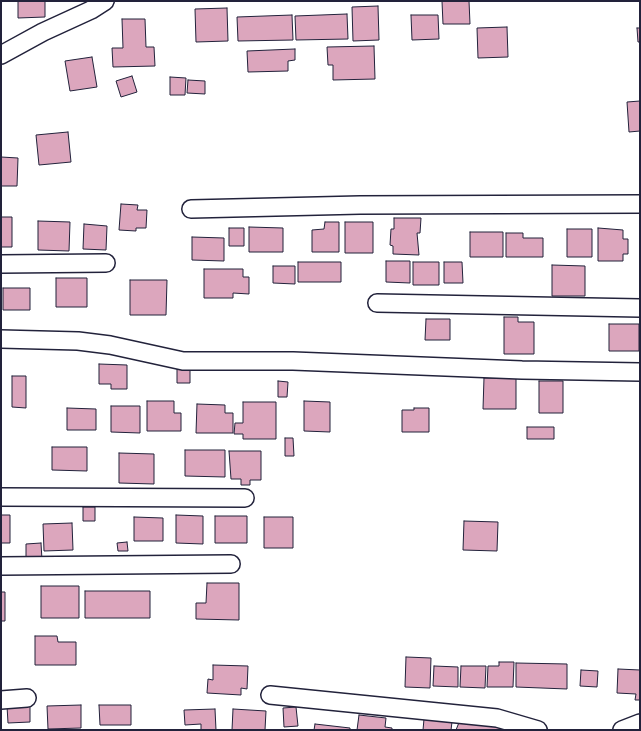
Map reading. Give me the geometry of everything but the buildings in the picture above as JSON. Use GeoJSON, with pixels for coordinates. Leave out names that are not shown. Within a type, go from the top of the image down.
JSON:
{"type":"FeatureCollection","features":[{"type":"Feature","properties":{"kind":"street"},"geometry":{"type":"LineString","coordinates":[[1,55],[43,32],[91,10],[106,1]]}},
{"type":"Feature","properties":{"kind":"street"},"geometry":{"type":"LineString","coordinates":[[191,209],[360,205],[640,204]]}},
{"type":"Feature","properties":{"kind":"street"},"geometry":{"type":"LineString","coordinates":[[1,264],[106,263]]}},
{"type":"Feature","properties":{"kind":"street"},"geometry":{"type":"LineString","coordinates":[[377,303],[640,308]]}},
{"type":"Feature","properties":{"kind":"street"},"geometry":{"type":"LineString","coordinates":[[1,339],[78,341],[110,345],[183,361],[293,361],[522,370],[640,372]]}},
{"type":"Feature","properties":{"kind":"street"},"geometry":{"type":"LineString","coordinates":[[1,497],[245,498]]}},
{"type":"Feature","properties":{"kind":"street"},"geometry":{"type":"LineString","coordinates":[[1,566],[231,564]]}},
{"type":"Feature","properties":{"kind":"street"},"geometry":{"type":"LineString","coordinates":[[270,694],[497,718],[538,730]]}},
{"type":"Feature","properties":{"kind":"street"},"geometry":{"type":"LineString","coordinates":[[1,700],[27,698]]}},
{"type":"Feature","properties":{"kind":"street"},"geometry":{"type":"LineString","coordinates":[[622,730],[640,723]]}}]}
